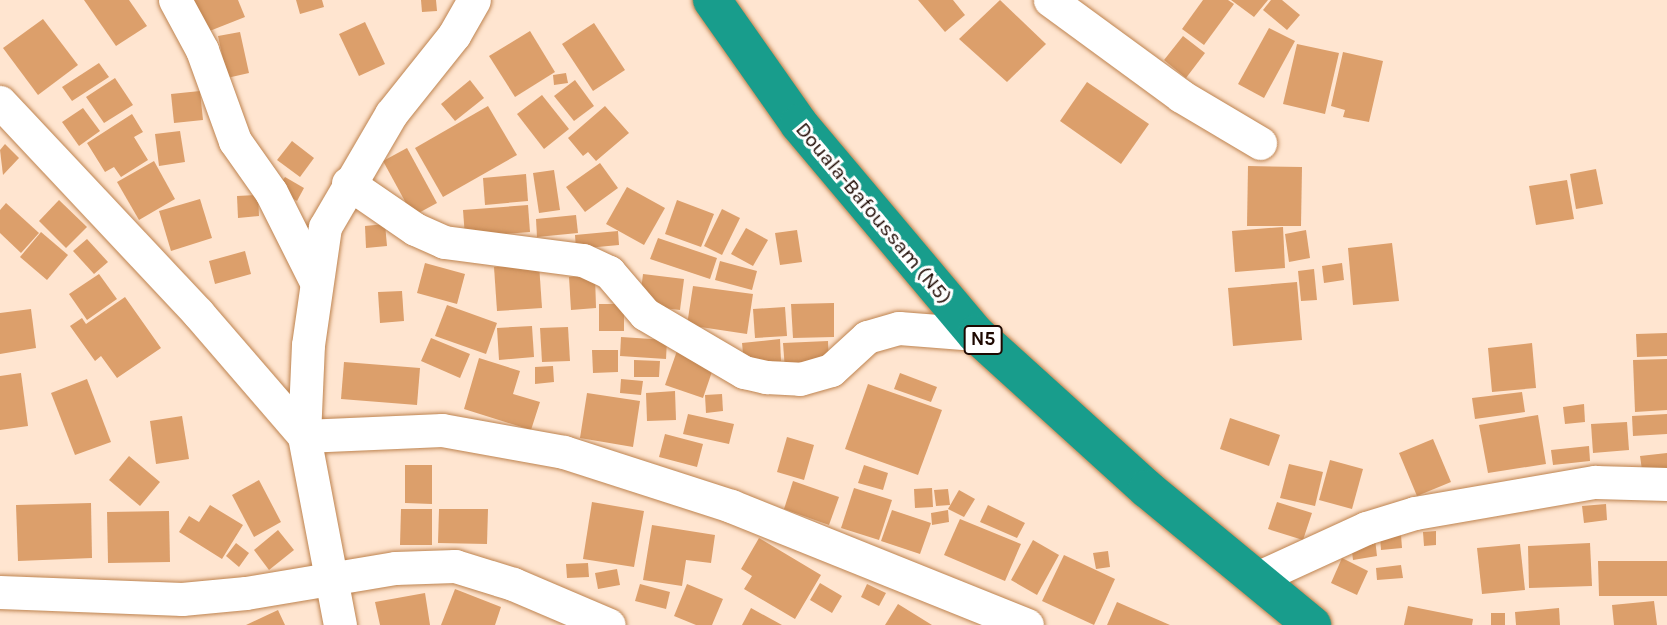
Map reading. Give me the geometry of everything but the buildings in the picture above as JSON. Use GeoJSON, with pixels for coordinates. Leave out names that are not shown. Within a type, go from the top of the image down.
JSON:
{"type":"FeatureCollection","features":[{"type":"Feature","properties":{"kind":"highway","name":"Douala-Bafoussam (N5)"},"geometry":{"type":"LineString","coordinates":[[712,0],[799,124],[976,334],[1068,421],[1312,625]]}},
{"type":"Feature","properties":{"kind":"street"},"geometry":{"type":"LineString","coordinates":[[175,0],[202,50],[235,141],[271,192],[315,280]]}},
{"type":"Feature","properties":{"kind":"street"},"geometry":{"type":"LineString","coordinates":[[340,625],[304,436],[315,280],[325,227],[348,183],[474,0]]}},
{"type":"Feature","properties":{"kind":"street"},"geometry":{"type":"LineString","coordinates":[[1050,0],[1181,96],[1260,143]]}},
{"type":"Feature","properties":{"kind":"street"},"geometry":{"type":"LineString","coordinates":[[0,102],[198,313],[304,436]]}},
{"type":"Feature","properties":{"kind":"street"},"geometry":{"type":"LineString","coordinates":[[348,183],[415,229],[444,242],[583,260],[609,272],[645,314],[744,372],[766,377],[800,379],[831,370],[867,337],[899,328],[976,334]]}},
{"type":"Feature","properties":{"kind":"street"},"geometry":{"type":"LineString","coordinates":[[304,436],[442,430],[564,452],[731,506],[865,564],[1027,625]]}},
{"type":"Feature","properties":{"kind":"street"},"geometry":{"type":"LineString","coordinates":[[1256,578],[1346,537],[1415,513],[1595,482],[1667,484]]}},
{"type":"Feature","properties":{"kind":"street"},"geometry":{"type":"LineString","coordinates":[[0,592],[182,599],[246,593],[395,568],[455,566],[513,584],[609,625]]}}]}
